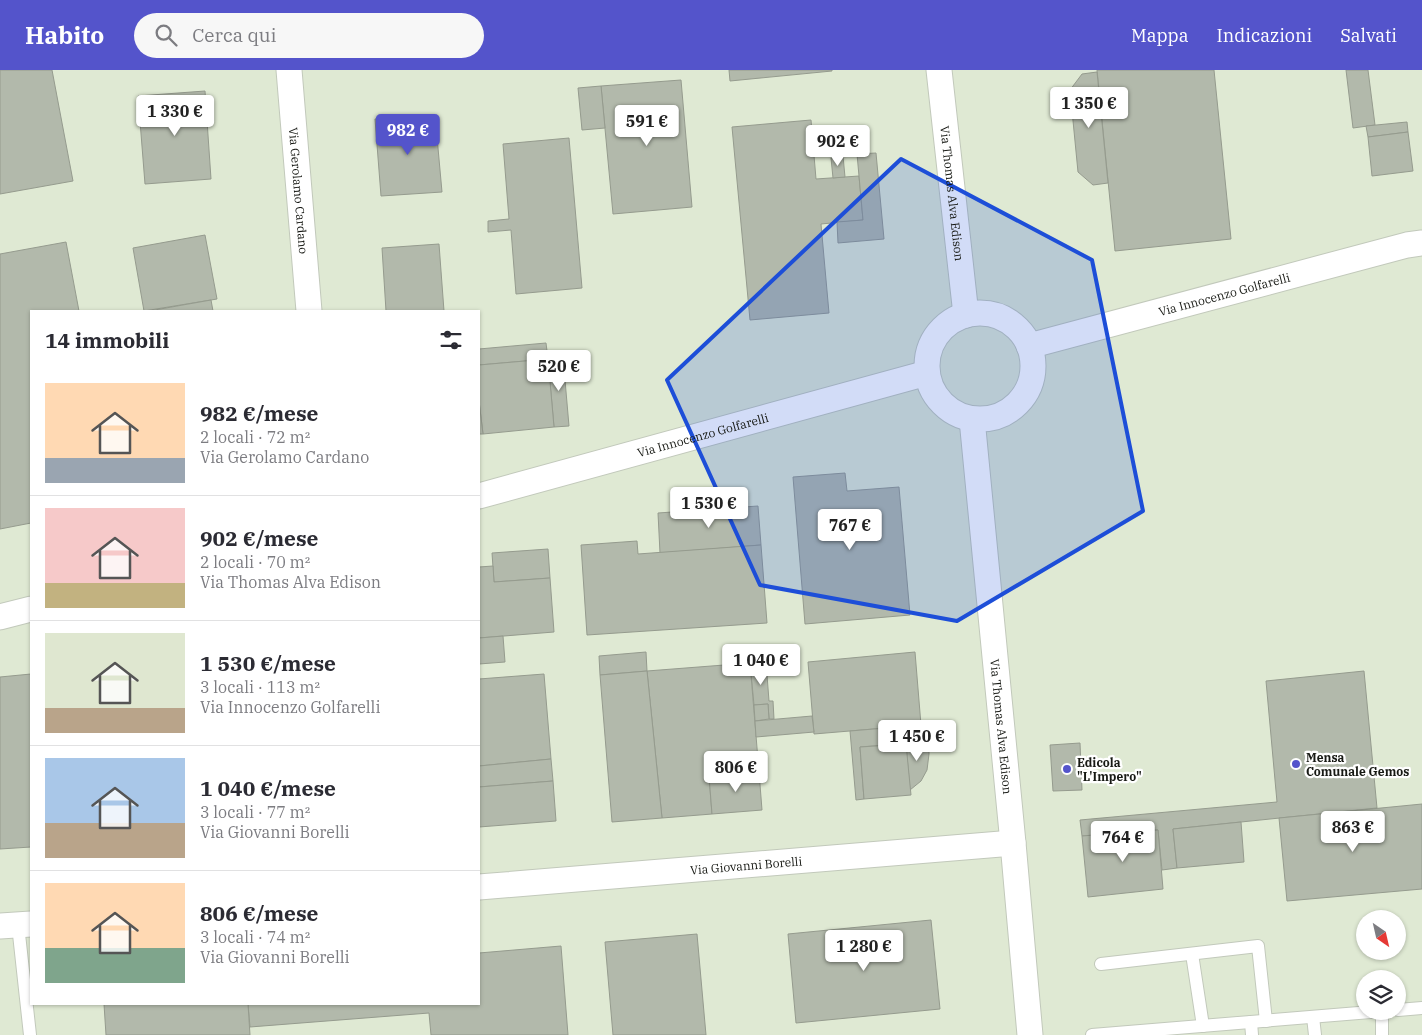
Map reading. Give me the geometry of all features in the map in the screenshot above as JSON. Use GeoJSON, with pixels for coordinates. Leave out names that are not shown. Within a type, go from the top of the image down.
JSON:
{"type":"FeatureCollection","features":[{"type":"Feature","properties":{"kind":"street","name":"Via Gerolamo Cardano"},"geometry":{"type":"LineString","coordinates":[[289,70],[309,310]]}},
{"type":"Feature","properties":{"kind":"street","name":"Via Thomas Alva Edison"},"geometry":{"type":"LineString","coordinates":[[939,70],[966,315]]}},
{"type":"Feature","properties":{"kind":"street","name":"Via Innocenzo Golfarelli"},"geometry":{"type":"LineString","coordinates":[[1029,346],[1422,243]]}},
{"type":"Feature","properties":{"kind":"street"},"geometry":{"type":"LineString","coordinates":[[981,313],[996,316],[1010,322],[1021,333],[1029,346],[1033,362],[1032,378],[1026,393],[1016,405],[1003,414],[988,419],[972,419],[955,414],[941,403],[932,389],[927,373],[927,358],[932,344],[940,331],[952,321],[966,315],[981,313]]}},
{"type":"Feature","properties":{"kind":"street","name":"Via Innocenzo Golfarelli"},"geometry":{"type":"LineString","coordinates":[[480,496],[927,373]]}},
{"type":"Feature","properties":{"kind":"street","name":"Via Thomas Alva Edison"},"geometry":{"type":"LineString","coordinates":[[972,419],[1030,1035]]}},
{"type":"Feature","properties":{"kind":"street"},"geometry":{"type":"LineString","coordinates":[[0,616],[30,609]]}},
{"type":"Feature","properties":{"kind":"street","name":"Via Giovanni Borelli"},"geometry":{"type":"LineString","coordinates":[[480,887],[1013,843]]}},
{"type":"Feature","properties":{"kind":"lane"},"geometry":{"type":"LineString","coordinates":[[16,925],[30,1035]]}},
{"type":"Feature","properties":{"kind":"lane"},"geometry":{"type":"LineString","coordinates":[[1101,964],[1258,946],[1266,1021]]}},
{"type":"Feature","properties":{"kind":"lane"},"geometry":{"type":"LineString","coordinates":[[1192,954],[1203,1026]]}},
{"type":"Feature","properties":{"kind":"lane"},"geometry":{"type":"LineString","coordinates":[[1406,1009],[1422,1008]]}},
{"type":"Feature","properties":{"kind":"lane"},"geometry":{"type":"LineString","coordinates":[[1092,1035],[1185,1031],[1203,1026],[1251,1029],[1266,1021],[1356,1013]]}},
{"type":"Feature","properties":{"kind":"lane"},"geometry":{"type":"LineString","coordinates":[[1313,1017],[1315,1035]]}},
{"type":"Feature","properties":{"kind":"lane"},"geometry":{"type":"LineString","coordinates":[[1382,1020],[1382,1035]]}},
{"type":"Feature","properties":{"kind":"highlighted area"},"geometry":{"type":"Polygon","coordinates":[[[901,159],[1092,260],[1143,511],[957,621],[760,585],[667,380],[901,159]]]}},
{"type":"Feature","properties":{"kind":"shaded area"},"geometry":{"type":"Polygon","coordinates":[[[0,70],[1422,70],[1422,1035],[0,1035],[0,70]]]}},
{"type":"Feature","properties":{"kind":"building"},"geometry":{"type":"Polygon","coordinates":[[[0,70],[52,70],[73,181],[0,194],[0,70]]]}},
{"type":"Feature","properties":{"kind":"building"},"geometry":{"type":"Polygon","coordinates":[[[729,70],[832,70],[832,71],[730,81],[729,70]]]}},
{"type":"Feature","properties":{"kind":"building"},"geometry":{"type":"Polygon","coordinates":[[[1097,70],[1214,70],[1231,239],[1115,251],[1097,70]]]}},
{"type":"Feature","properties":{"kind":"building"},"geometry":{"type":"Polygon","coordinates":[[[1346,70],[1368,70],[1375,125],[1353,128],[1346,70]]]}},
{"type":"Feature","properties":{"kind":"building"},"geometry":{"type":"Polygon","coordinates":[[[1097,72],[1108,183],[1093,185],[1078,172],[1070,90],[1082,74],[1097,72]]]}},
{"type":"Feature","properties":{"kind":"building"},"geometry":{"type":"Polygon","coordinates":[[[681,80],[692,207],[613,214],[601,86],[681,80]]]}},
{"type":"Feature","properties":{"kind":"building"},"geometry":{"type":"Polygon","coordinates":[[[601,86],[605,128],[582,130],[578,88],[601,86]]]}},
{"type":"Feature","properties":{"kind":"building"},"geometry":{"type":"Polygon","coordinates":[[[205,91],[211,179],[145,184],[138,96],[205,91]]]}},
{"type":"Feature","properties":{"kind":"building"},"geometry":{"type":"Polygon","coordinates":[[[435,115],[442,192],[381,196],[375,119],[435,115]]]}},
{"type":"Feature","properties":{"kind":"building"},"geometry":{"type":"Polygon","coordinates":[[[811,120],[816,179],[859,176],[863,220],[821,224],[829,313],[750,320],[732,127],[811,120]]]}},
{"type":"Feature","properties":{"kind":"building"},"geometry":{"type":"Polygon","coordinates":[[[1407,122],[1408,132],[1368,137],[1366,126],[1407,122]]]}},
{"type":"Feature","properties":{"kind":"building"},"geometry":{"type":"Polygon","coordinates":[[[1408,132],[1413,171],[1372,176],[1368,137],[1408,132]]]}},
{"type":"Feature","properties":{"kind":"building"},"geometry":{"type":"Polygon","coordinates":[[[569,138],[582,288],[516,294],[511,230],[488,232],[488,221],[509,219],[503,144],[569,138]]]}},
{"type":"Feature","properties":{"kind":"building"},"geometry":{"type":"Polygon","coordinates":[[[876,153],[884,239],[838,243],[837,222],[863,220],[857,154],[876,153]]]}},
{"type":"Feature","properties":{"kind":"building"},"geometry":{"type":"Polygon","coordinates":[[[843,156],[845,177],[833,178],[831,158],[843,156]]]}},
{"type":"Feature","properties":{"kind":"building"},"geometry":{"type":"Polygon","coordinates":[[[205,235],[217,299],[144,310],[133,248],[205,235]]]}},
{"type":"Feature","properties":{"kind":"building"},"geometry":{"type":"Polygon","coordinates":[[[66,242],[79,310],[30,310],[30,523],[0,529],[0,254],[66,242]]]}},
{"type":"Feature","properties":{"kind":"building"},"geometry":{"type":"Polygon","coordinates":[[[439,244],[444,310],[386,310],[382,248],[439,244]]]}},
{"type":"Feature","properties":{"kind":"building"},"geometry":{"type":"Polygon","coordinates":[[[211,300],[213,310],[155,310],[211,300]]]}},
{"type":"Feature","properties":{"kind":"building"},"geometry":{"type":"Polygon","coordinates":[[[546,343],[548,359],[480,365],[480,349],[546,343]]]}},
{"type":"Feature","properties":{"kind":"building"},"geometry":{"type":"Polygon","coordinates":[[[563,357],[569,426],[554,427],[548,359],[563,357]]]}},
{"type":"Feature","properties":{"kind":"building"},"geometry":{"type":"Polygon","coordinates":[[[548,359],[554,427],[483,434],[480,409],[480,365],[548,359]]]}},
{"type":"Feature","properties":{"kind":"building"},"geometry":{"type":"Polygon","coordinates":[[[480,409],[483,434],[480,434],[480,409]]]}},
{"type":"Feature","properties":{"kind":"building"},"geometry":{"type":"Polygon","coordinates":[[[845,473],[847,491],[899,487],[910,615],[805,624],[793,477],[845,473]]]}},
{"type":"Feature","properties":{"kind":"building"},"geometry":{"type":"Polygon","coordinates":[[[758,506],[761,545],[660,553],[658,513],[758,506]]]}},
{"type":"Feature","properties":{"kind":"building"},"geometry":{"type":"Polygon","coordinates":[[[637,541],[638,554],[761,545],[767,623],[587,635],[581,545],[637,541]]]}},
{"type":"Feature","properties":{"kind":"building"},"geometry":{"type":"Polygon","coordinates":[[[548,549],[550,578],[494,582],[492,553],[548,549]]]}},
{"type":"Feature","properties":{"kind":"building"},"geometry":{"type":"Polygon","coordinates":[[[493,566],[494,582],[550,578],[554,632],[480,638],[480,567],[493,566]]]}},
{"type":"Feature","properties":{"kind":"building"},"geometry":{"type":"Polygon","coordinates":[[[503,636],[505,662],[480,664],[480,638],[503,636]]]}},
{"type":"Feature","properties":{"kind":"building"},"geometry":{"type":"Polygon","coordinates":[[[646,652],[647,671],[600,675],[599,656],[646,652]]]}},
{"type":"Feature","properties":{"kind":"building"},"geometry":{"type":"Polygon","coordinates":[[[915,652],[921,725],[814,734],[808,662],[915,652]]]}},
{"type":"Feature","properties":{"kind":"building"},"geometry":{"type":"Polygon","coordinates":[[[766,662],[769,701],[773,701],[774,719],[769,719],[768,704],[754,705],[750,663],[766,662]]]}},
{"type":"Feature","properties":{"kind":"building"},"geometry":{"type":"Polygon","coordinates":[[[750,663],[759,772],[709,776],[712,814],[662,818],[647,671],[750,663]]]}},
{"type":"Feature","properties":{"kind":"building"},"geometry":{"type":"Polygon","coordinates":[[[647,671],[662,818],[612,822],[600,675],[647,671]]]}},
{"type":"Feature","properties":{"kind":"building"},"geometry":{"type":"Polygon","coordinates":[[[1364,671],[1377,808],[1173,829],[1177,868],[1162,870],[1158,830],[1082,836],[1080,820],[1277,802],[1266,681],[1364,671]]]}},
{"type":"Feature","properties":{"kind":"building"},"geometry":{"type":"Polygon","coordinates":[[[30,674],[30,847],[0,849],[0,677],[30,674]]]}},
{"type":"Feature","properties":{"kind":"building"},"geometry":{"type":"Polygon","coordinates":[[[544,674],[551,759],[480,766],[480,679],[544,674]]]}},
{"type":"Feature","properties":{"kind":"building"},"geometry":{"type":"Polygon","coordinates":[[[768,704],[769,719],[755,721],[754,705],[768,704]]]}},
{"type":"Feature","properties":{"kind":"building"},"geometry":{"type":"Polygon","coordinates":[[[812,716],[814,732],[756,737],[755,721],[812,716]]]}},
{"type":"Feature","properties":{"kind":"building"},"geometry":{"type":"Polygon","coordinates":[[[921,725],[923,742],[860,747],[864,799],[856,800],[850,731],[921,725]]]}},
{"type":"Feature","properties":{"kind":"building"},"geometry":{"type":"Polygon","coordinates":[[[926,742],[929,744],[927,770],[921,781],[910,790],[906,744],[926,742]]]}},
{"type":"Feature","properties":{"kind":"building"},"geometry":{"type":"Polygon","coordinates":[[[1080,743],[1082,790],[1053,791],[1050,745],[1080,743]]]}},
{"type":"Feature","properties":{"kind":"building"},"geometry":{"type":"Polygon","coordinates":[[[906,744],[911,795],[864,799],[860,747],[906,744]]]}},
{"type":"Feature","properties":{"kind":"building"},"geometry":{"type":"Polygon","coordinates":[[[551,759],[553,781],[480,787],[480,766],[551,759]]]}},
{"type":"Feature","properties":{"kind":"building"},"geometry":{"type":"Polygon","coordinates":[[[759,772],[762,810],[712,814],[709,776],[759,772]]]}},
{"type":"Feature","properties":{"kind":"building"},"geometry":{"type":"Polygon","coordinates":[[[553,781],[556,821],[480,827],[480,787],[553,781]]]}},
{"type":"Feature","properties":{"kind":"building"},"geometry":{"type":"Polygon","coordinates":[[[1422,804],[1422,889],[1287,901],[1279,818],[1422,804]]]}},
{"type":"Feature","properties":{"kind":"building"},"geometry":{"type":"Polygon","coordinates":[[[1241,822],[1244,862],[1177,868],[1173,829],[1241,822]]]}},
{"type":"Feature","properties":{"kind":"building"},"geometry":{"type":"Polygon","coordinates":[[[1158,830],[1163,889],[1088,897],[1082,836],[1158,830]]]}},
{"type":"Feature","properties":{"kind":"building"},"geometry":{"type":"Polygon","coordinates":[[[931,920],[940,1009],[796,1023],[788,934],[931,920]]]}},
{"type":"Feature","properties":{"kind":"building"},"geometry":{"type":"Polygon","coordinates":[[[697,934],[706,1035],[613,1035],[605,942],[697,934]]]}},
{"type":"Feature","properties":{"kind":"building"},"geometry":{"type":"Polygon","coordinates":[[[561,946],[568,1035],[431,1035],[429,1013],[250,1027],[248,1005],[480,1005],[480,953],[561,946]]]}},
{"type":"Feature","properties":{"kind":"building"},"geometry":{"type":"Polygon","coordinates":[[[104,1005],[248,1005],[250,1035],[106,1035],[104,1005]]]}},
{"type":"Feature","properties":{"kind":"place","name":"Mensa Comunale Gemos"},"geometry":{"type":"Point","coordinates":[1296,764]}},
{"type":"Feature","properties":{"kind":"place","name":"Edicola \"L'Impero\""},"geometry":{"type":"Point","coordinates":[1067,769]}}]}
